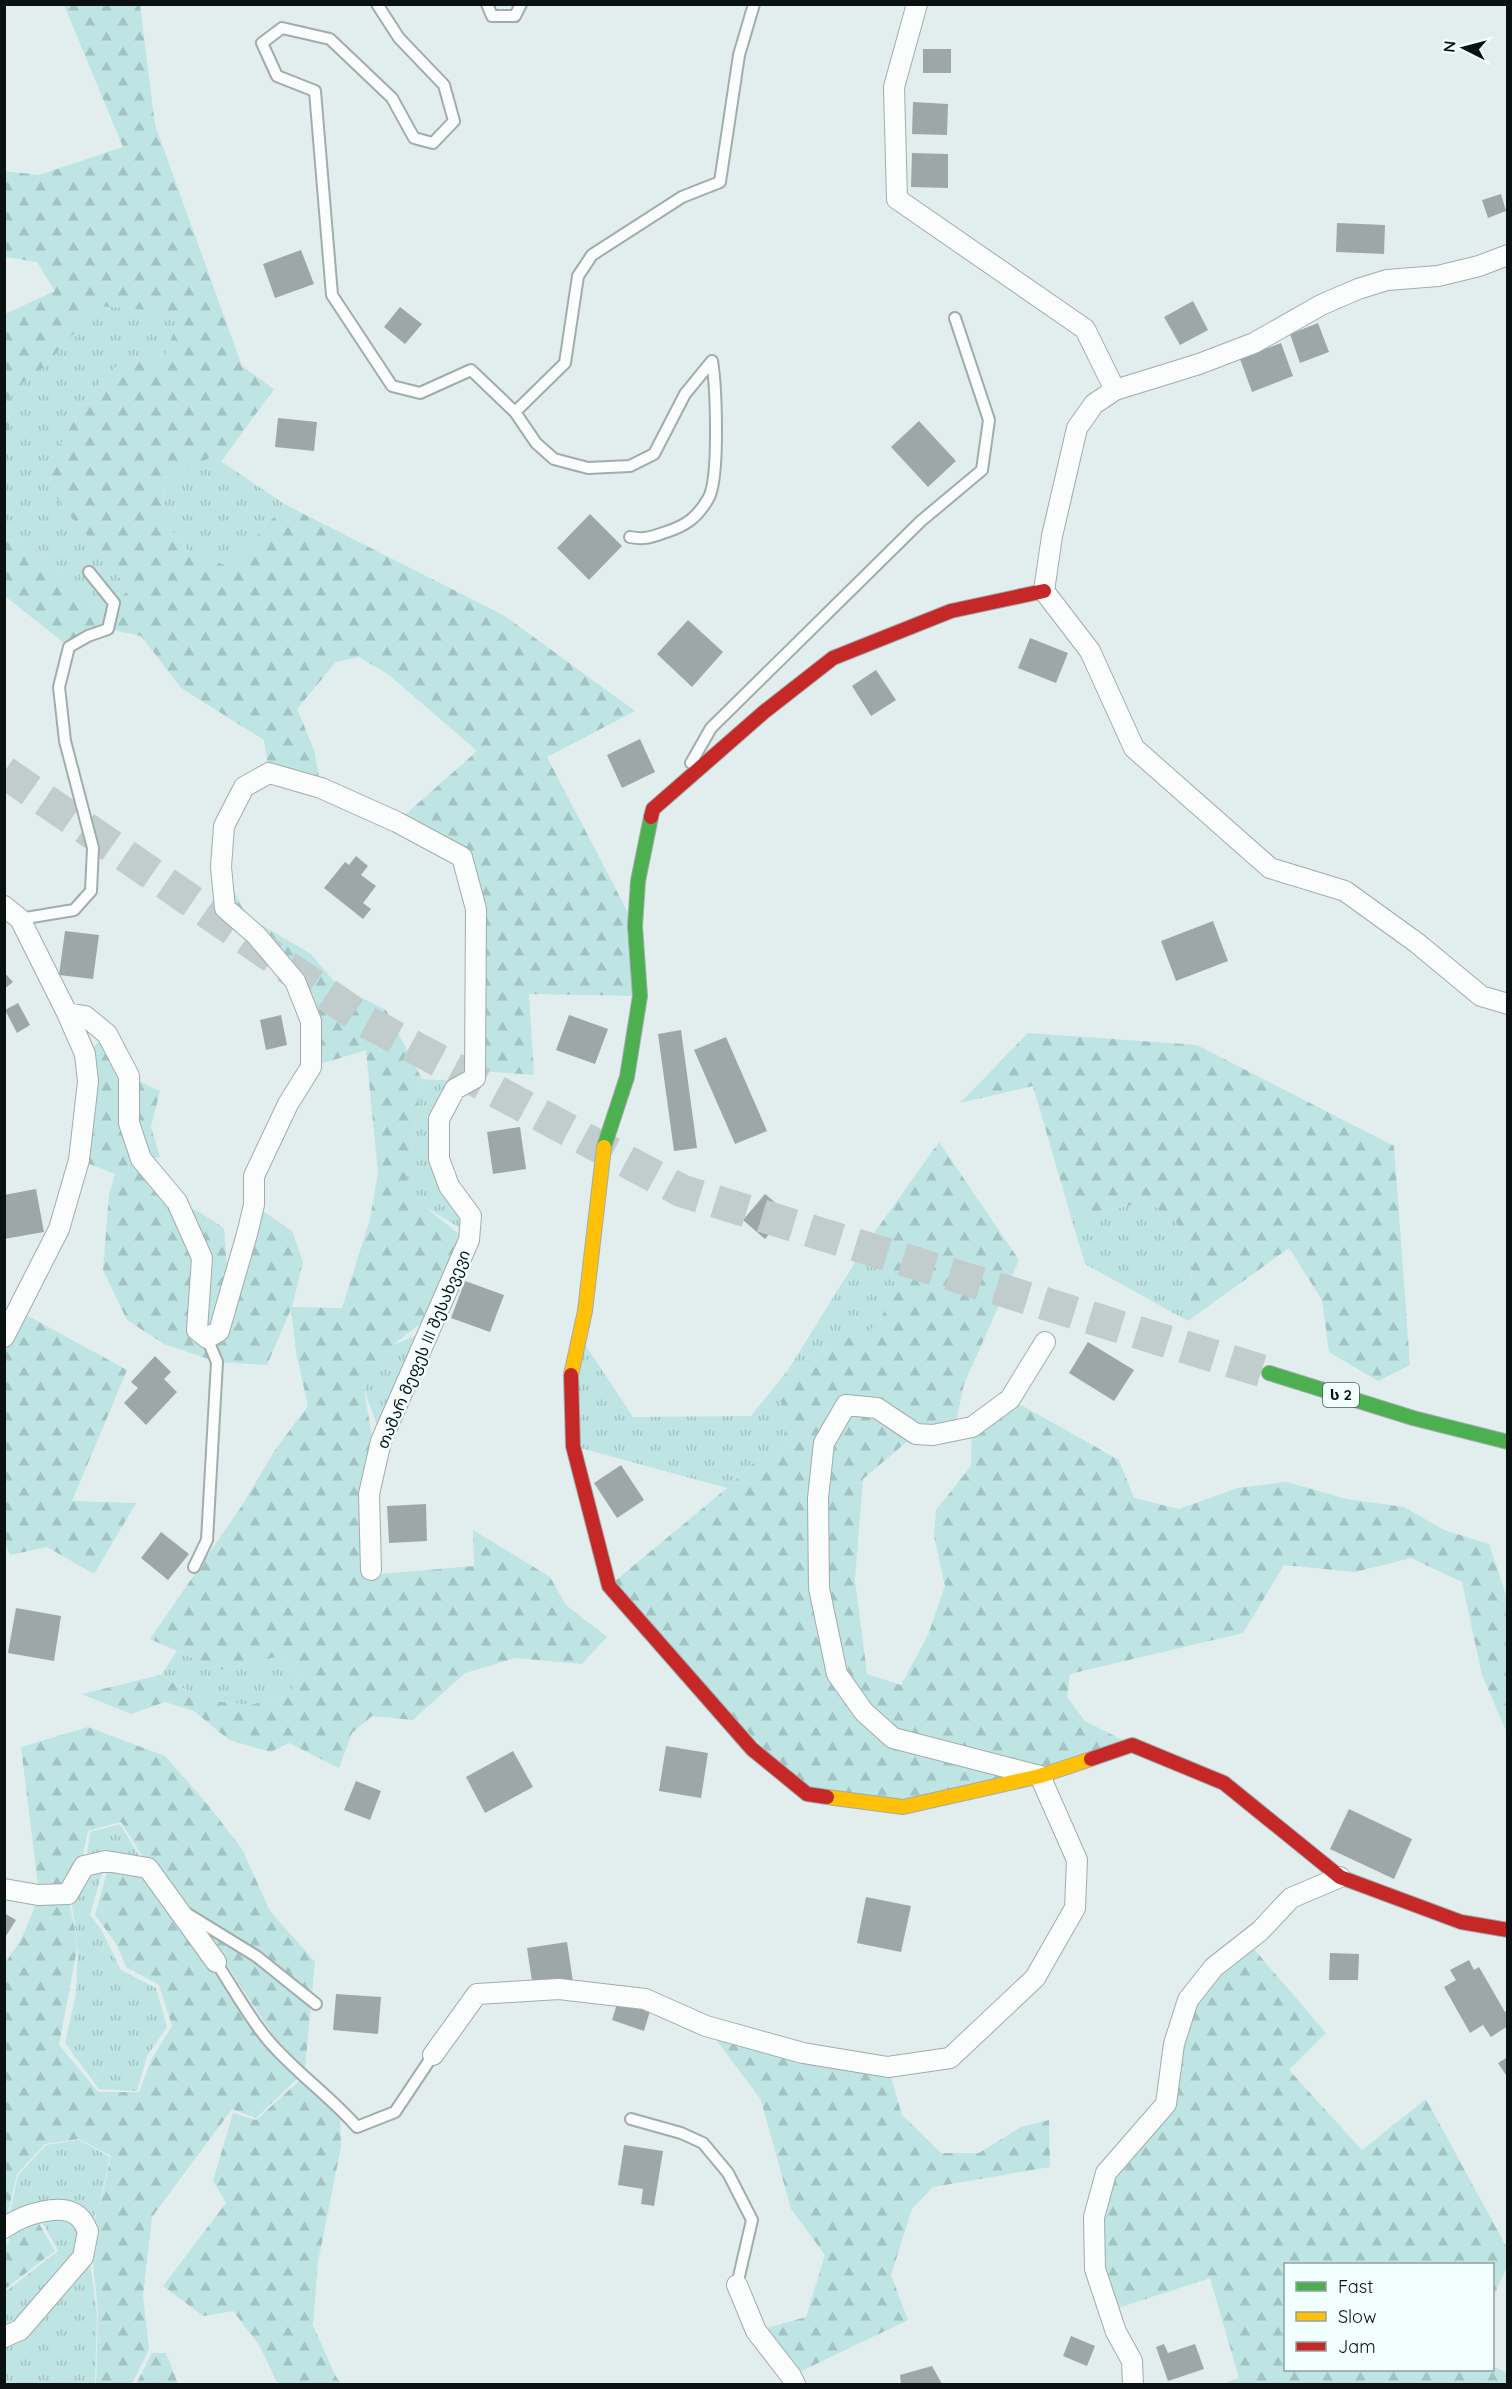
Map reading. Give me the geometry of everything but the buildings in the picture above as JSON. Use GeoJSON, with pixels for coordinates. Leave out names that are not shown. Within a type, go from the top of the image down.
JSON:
{"type":"FeatureCollection","features":[{"type":"Feature","properties":{"kind":"main road"},"geometry":{"type":"LineString","coordinates":[[1044,591],[951,611],[833,658],[764,712],[653,809],[638,881],[635,926],[640,996],[627,1077],[605,1140],[585,1311],[570,1380],[573,1446],[609,1586],[752,1749],[807,1794],[903,1807],[1040,1776],[1132,1745],[1224,1783],[1340,1877],[1461,1922],[1508,1930]]}},
{"type":"Feature","properties":{"kind":"main road","name":"ს 2"},"geometry":{"type":"LineString","coordinates":[[1269,1373],[1413,1418],[1508,1442]]}},
{"type":"Feature","properties":{"kind":"street"},"geometry":{"type":"LineString","coordinates":[[917,4],[894,87],[897,200],[1085,329],[1115,390]]}},
{"type":"Feature","properties":{"kind":"street"},"geometry":{"type":"LineString","coordinates":[[1508,255],[1479,266],[1438,276],[1387,280],[1358,289],[1321,305],[1254,343],[1199,364],[1115,390],[1094,404],[1077,428],[1052,536],[1044,591],[1090,651],[1134,748],[1270,868],[1345,891],[1417,943],[1481,996],[1508,1004]]}},
{"type":"Feature","properties":{"kind":"street","name":"თამარ მეფეს III შესახვევი"},"geometry":{"type":"LineString","coordinates":[[207,1338],[219,1331],[229,1298],[254,1205],[254,1176],[288,1104],[311,1067],[311,1021],[294,981],[256,935],[225,908],[221,867],[224,826],[244,788],[269,773],[321,788],[398,822],[462,857],[476,909],[475,1078],[454,1089],[439,1119],[439,1158],[449,1186],[471,1216],[469,1240],[381,1441],[369,1494],[370,1570]]}},
{"type":"Feature","properties":{"kind":"street"},"geometry":{"type":"LineString","coordinates":[[4,906],[20,920],[67,1013],[85,1054],[88,1082],[79,1160],[59,1230],[4,1337]]}},
{"type":"Feature","properties":{"kind":"street"},"geometry":{"type":"LineString","coordinates":[[67,1013],[85,1016],[107,1034],[129,1076],[129,1123],[141,1159],[177,1202],[202,1258],[197,1330],[207,1338]]}},
{"type":"Feature","properties":{"kind":"street"},"geometry":{"type":"LineString","coordinates":[[433,2055],[477,1994],[559,1989],[645,1999],[706,2026],[803,2053],[888,2067],[950,2058],[1035,1978],[1075,1908],[1077,1860],[1040,1776],[893,1738],[864,1712],[837,1674],[819,1588],[818,1498],[824,1443],[846,1405],[877,1408],[916,1434],[933,1435],[972,1427],[1010,1399],[1045,1342]]}},
{"type":"Feature","properties":{"kind":"street"},"geometry":{"type":"LineString","coordinates":[[4,1889],[38,1895],[68,1894],[84,1866],[106,1861],[148,1868],[216,1962]]}},
{"type":"Feature","properties":{"kind":"street"},"geometry":{"type":"LineString","coordinates":[[1132,2385],[1132,2361],[1116,2332],[1095,2269],[1094,2217],[1106,2173],[1166,2104],[1174,2044],[1188,2000],[1214,1967],[1260,1931],[1290,1898],[1340,1877]]}},
{"type":"Feature","properties":{"kind":"street"},"geometry":{"type":"LineString","coordinates":[[4,2228],[35,2212],[62,2210],[80,2217],[88,2232],[83,2258],[20,2330],[4,2337]]}},
{"type":"Feature","properties":{"kind":"street"},"geometry":{"type":"LineString","coordinates":[[737,2285],[756,2331],[795,2385]]}},
{"type":"Feature","properties":{"kind":"lane"},"geometry":{"type":"LineString","coordinates":[[377,4],[399,38],[444,85],[454,121],[433,143],[414,138],[392,98],[330,39],[282,28],[262,43],[278,76],[315,91],[332,295],[393,386],[420,393],[471,370],[515,412],[536,443],[554,459],[588,468],[630,465],[654,454],[685,394],[712,361],[716,386],[715,458],[710,498],[686,526],[644,539],[630,537]]}},
{"type":"Feature","properties":{"kind":"lane"},"geometry":{"type":"LineString","coordinates":[[487,4],[492,16],[514,16],[521,4]]}},
{"type":"Feature","properties":{"kind":"lane"},"geometry":{"type":"LineString","coordinates":[[515,412],[565,363],[578,276],[592,255],[682,197],[720,182],[739,55],[754,4]]}},
{"type":"Feature","properties":{"kind":"lane"},"geometry":{"type":"LineString","coordinates":[[678,786],[711,728],[921,521],[982,470],[989,420],[955,318]]}},
{"type":"Feature","properties":{"kind":"lane"},"geometry":{"type":"LineString","coordinates":[[20,920],[74,910],[91,891],[93,848],[65,741],[59,687],[69,647],[88,636],[108,629],[114,603],[89,572]]}},
{"type":"Feature","properties":{"kind":"lane"},"geometry":{"type":"LineString","coordinates":[[194,1567],[207,1540],[217,1362],[207,1338]]}},
{"type":"Feature","properties":{"kind":"lane"},"geometry":{"type":"LineString","coordinates":[[177,1908],[256,1956],[316,2004]]}},
{"type":"Feature","properties":{"kind":"lane"},"geometry":{"type":"LineString","coordinates":[[216,1962],[267,2039],[357,2127],[395,2112],[433,2055]]}},
{"type":"Feature","properties":{"kind":"lane"},"geometry":{"type":"LineString","coordinates":[[631,2120],[681,2133],[702,2143],[728,2172],[752,2220],[737,2285]]}},
{"type":"Feature","properties":{"kind":"green space"},"geometry":{"type":"Polygon","coordinates":[[[64,5],[140,5],[155,125],[242,366],[274,389],[221,462],[212,457],[164,479],[163,519],[188,551],[232,568],[264,527],[286,505],[505,616],[635,711],[547,757],[635,926],[640,996],[529,994],[534,1075],[481,1071],[462,857],[397,822],[477,751],[388,674],[359,657],[336,662],[297,709],[314,750],[321,788],[269,773],[264,740],[181,688],[141,636],[108,629],[69,647],[5,596],[5,539],[32,545],[89,603],[107,628],[114,603],[128,591],[107,558],[62,507],[40,470],[56,452],[91,392],[117,366],[164,357],[178,322],[147,310],[98,306],[46,365],[10,393],[9,437],[5,438],[5,314],[55,291],[37,262],[5,257],[5,171],[39,175],[123,147],[64,5]]]}},
{"type":"Feature","properties":{"kind":"green space"},"geometry":{"type":"Polygon","coordinates":[[[98,305],[147,310],[179,322],[165,357],[117,366],[91,392],[56,452],[40,470],[62,507],[107,558],[129,591],[108,629],[89,603],[32,545],[5,539],[4,438],[9,436],[10,393],[46,365],[98,305]]]}},
{"type":"Feature","properties":{"kind":"green space"},"geometry":{"type":"Polygon","coordinates":[[[213,456],[286,505],[264,527],[232,569],[188,551],[163,519],[164,479],[213,456]]]}},
{"type":"Feature","properties":{"kind":"green space"},"geometry":{"type":"Polygon","coordinates":[[[221,867],[248,917],[311,954],[338,986],[386,1010],[422,1079],[406,1185],[424,1206],[465,1239],[429,1317],[393,1345],[364,1389],[373,1443],[368,1575],[474,1566],[473,1530],[550,1577],[566,1605],[607,1637],[582,1664],[516,1658],[465,1673],[413,1720],[372,1716],[352,1733],[339,1768],[289,1743],[271,1752],[229,1740],[194,1711],[165,1702],[131,1714],[82,1694],[160,1675],[203,1700],[251,1705],[290,1693],[300,1672],[280,1656],[220,1670],[150,1639],[241,1507],[275,1450],[308,1406],[296,1352],[291,1309],[267,1365],[217,1362],[164,1344],[127,1320],[103,1270],[109,1195],[115,1174],[79,1160],[86,1054],[107,1034],[129,1076],[160,1091],[151,1127],[160,1157],[141,1159],[177,1202],[199,1212],[224,1228],[229,1295],[254,1205],[292,1231],[303,1262],[292,1307],[342,1308],[370,1219],[378,1173],[366,1050],[311,1067],[295,981],[225,908],[221,867]]]}},
{"type":"Feature","properties":{"kind":"green space"},"geometry":{"type":"Polygon","coordinates":[[[1028,1033],[1197,1045],[1394,1146],[1410,1365],[1378,1381],[1329,1352],[1322,1300],[1289,1248],[1188,1321],[1192,1268],[1176,1222],[1148,1202],[1071,1217],[1033,1086],[960,1103],[1028,1033]]]}},
{"type":"Feature","properties":{"kind":"green space"},"geometry":{"type":"Polygon","coordinates":[[[422,1079],[458,1081],[436,1159],[468,1217],[465,1231],[424,1206],[406,1185],[422,1079]]]}},
{"type":"Feature","properties":{"kind":"green space"},"geometry":{"type":"Polygon","coordinates":[[[939,1142],[1019,1260],[964,1384],[954,1431],[916,1434],[863,1479],[855,1580],[867,1674],[901,1685],[928,1635],[945,1586],[934,1536],[936,1510],[971,1466],[972,1427],[1010,1399],[1119,1460],[1134,1498],[1179,1509],[1238,1488],[1287,1482],[1347,1499],[1404,1507],[1444,1530],[1489,1544],[1507,1598],[1507,1733],[1482,1675],[1462,1582],[1411,1558],[1355,1572],[1284,1565],[1243,1633],[1070,1674],[1067,1697],[1085,1721],[1132,1745],[903,1807],[807,1794],[609,1586],[727,1488],[760,1457],[789,1449],[781,1405],[788,1370],[826,1347],[876,1327],[897,1287],[887,1261],[867,1243],[939,1142]]]}},
{"type":"Feature","properties":{"kind":"green space"},"geometry":{"type":"Polygon","coordinates":[[[1148,1202],[1176,1221],[1192,1268],[1188,1321],[1085,1264],[1071,1217],[1148,1202]]]}},
{"type":"Feature","properties":{"kind":"green space"},"geometry":{"type":"Polygon","coordinates":[[[867,1243],[887,1261],[897,1287],[876,1327],[826,1347],[788,1370],[867,1243]]]}},
{"type":"Feature","properties":{"kind":"green space"},"geometry":{"type":"Polygon","coordinates":[[[19,1311],[127,1370],[72,1501],[136,1503],[94,1574],[47,1547],[10,1555],[4,1541],[4,1340],[19,1311]]]}},
{"type":"Feature","properties":{"kind":"green space"},"geometry":{"type":"Polygon","coordinates":[[[422,1333],[380,1433],[364,1389],[393,1345],[422,1333]]]}},
{"type":"Feature","properties":{"kind":"green space"},"geometry":{"type":"Polygon","coordinates":[[[580,1337],[633,1417],[751,1416],[788,1370],[781,1405],[789,1449],[760,1457],[727,1488],[573,1446],[580,1337]]]}},
{"type":"Feature","properties":{"kind":"green space"},"geometry":{"type":"Polygon","coordinates":[[[177,1651],[220,1670],[280,1656],[300,1672],[290,1693],[251,1705],[203,1700],[161,1675],[177,1651]]]}},
{"type":"Feature","properties":{"kind":"green space"},"geometry":{"type":"Polygon","coordinates":[[[88,1727],[165,1756],[209,1806],[242,1849],[270,1911],[315,1962],[305,2069],[273,2035],[223,1959],[150,1868],[121,1822],[88,1831],[81,1865],[67,1892],[39,1893],[21,1747],[88,1727]]]}},
{"type":"Feature","properties":{"kind":"green space"},"geometry":{"type":"Polygon","coordinates":[[[120,1824],[144,1864],[106,1859],[90,1915],[101,1929],[121,1970],[156,1988],[167,2027],[147,2056],[137,2091],[99,2089],[65,2043],[76,1994],[78,1944],[70,1894],[85,1868],[90,1832],[120,1824]]]}},
{"type":"Feature","properties":{"kind":"green space"},"geometry":{"type":"Polygon","coordinates":[[[109,1865],[146,1873],[299,2077],[256,2118],[232,2109],[152,2217],[143,2296],[149,2349],[132,2384],[96,2384],[98,2313],[90,2232],[102,2197],[111,2156],[79,2139],[45,2144],[17,2174],[5,2225],[5,1963],[21,1940],[39,1897],[68,1897],[78,1944],[59,2045],[98,2092],[139,2092],[152,2058],[172,2026],[159,1985],[126,1967],[117,1945],[95,1915],[109,1865]]]}},
{"type":"Feature","properties":{"kind":"green space"},"geometry":{"type":"Polygon","coordinates":[[[1247,1941],[1326,2033],[1289,2070],[1362,2150],[1426,2099],[1507,2248],[1507,2266],[1494,2296],[1494,2263],[1284,2263],[1284,2371],[1494,2371],[1494,2366],[1507,2373],[1507,2384],[1223,2384],[1239,2378],[1210,2278],[1109,2311],[1094,2217],[1106,2173],[1166,2104],[1188,2000],[1247,1941]]]}},
{"type":"Feature","properties":{"kind":"green space"},"geometry":{"type":"Polygon","coordinates":[[[706,2026],[888,2067],[902,2115],[941,2153],[979,2153],[1021,2127],[1049,2120],[1050,2167],[933,2187],[912,2209],[891,2275],[908,2320],[791,2376],[756,2331],[806,2317],[825,2255],[791,2209],[761,2100],[706,2026]]]}},
{"type":"Feature","properties":{"kind":"green space"},"geometry":{"type":"Polygon","coordinates":[[[300,2080],[340,2115],[341,2147],[318,2262],[313,2325],[341,2384],[278,2384],[259,2345],[233,2311],[203,2316],[163,2286],[226,2203],[213,2181],[233,2113],[256,2120],[300,2080]]]}},
{"type":"Feature","properties":{"kind":"green space"},"geometry":{"type":"Polygon","coordinates":[[[79,2140],[110,2157],[99,2207],[88,2228],[83,2216],[8,2222],[18,2175],[46,2145],[79,2140]]]}},
{"type":"Feature","properties":{"kind":"green space"},"geometry":{"type":"Polygon","coordinates":[[[38,2214],[79,2219],[81,2257],[5,2334],[5,2292],[58,2251],[38,2214]]]}},
{"type":"Feature","properties":{"kind":"green space"},"geometry":{"type":"Polygon","coordinates":[[[34,2215],[55,2251],[5,2289],[5,2249],[9,2241],[9,2229],[34,2215]]]}},
{"type":"Feature","properties":{"kind":"green space"},"geometry":{"type":"Polygon","coordinates":[[[90,2262],[97,2313],[95,2384],[5,2384],[5,2345],[90,2262]]]}},
{"type":"Feature","properties":{"kind":"green space"},"geometry":{"type":"Polygon","coordinates":[[[152,2353],[166,2353],[178,2384],[136,2384],[152,2353]]]}},
{"type":"Feature","properties":{"kind":"tunnel"},"geometry":{"type":"LineString","coordinates":[[4,772],[367,1022],[682,1191],[1269,1373]]}},
{"type":"Feature","properties":{"kind":"traffic: fast"},"geometry":{"type":"LineString","coordinates":[[604,1147],[627,1077],[640,996],[635,926],[638,881],[651,817]]}},
{"type":"Feature","properties":{"kind":"traffic: fast"},"geometry":{"type":"LineString","coordinates":[[1269,1373],[1413,1418],[1508,1442]]}},
{"type":"Feature","properties":{"kind":"traffic: slow"},"geometry":{"type":"LineString","coordinates":[[571,1375],[585,1311],[604,1147]]}},
{"type":"Feature","properties":{"kind":"traffic: slow"},"geometry":{"type":"LineString","coordinates":[[827,1797],[903,1807],[1040,1776],[1091,1759]]}},
{"type":"Feature","properties":{"kind":"traffic: jam"},"geometry":{"type":"LineString","coordinates":[[651,817],[653,809],[764,712],[833,658],[951,611],[1044,591]]}},
{"type":"Feature","properties":{"kind":"traffic: jam"},"geometry":{"type":"LineString","coordinates":[[571,1375],[573,1446],[609,1586],[752,1749],[807,1794],[827,1797]]}},
{"type":"Feature","properties":{"kind":"traffic: jam"},"geometry":{"type":"LineString","coordinates":[[1091,1759],[1132,1745],[1224,1783],[1340,1877],[1461,1922],[1508,1930]]}}]}
